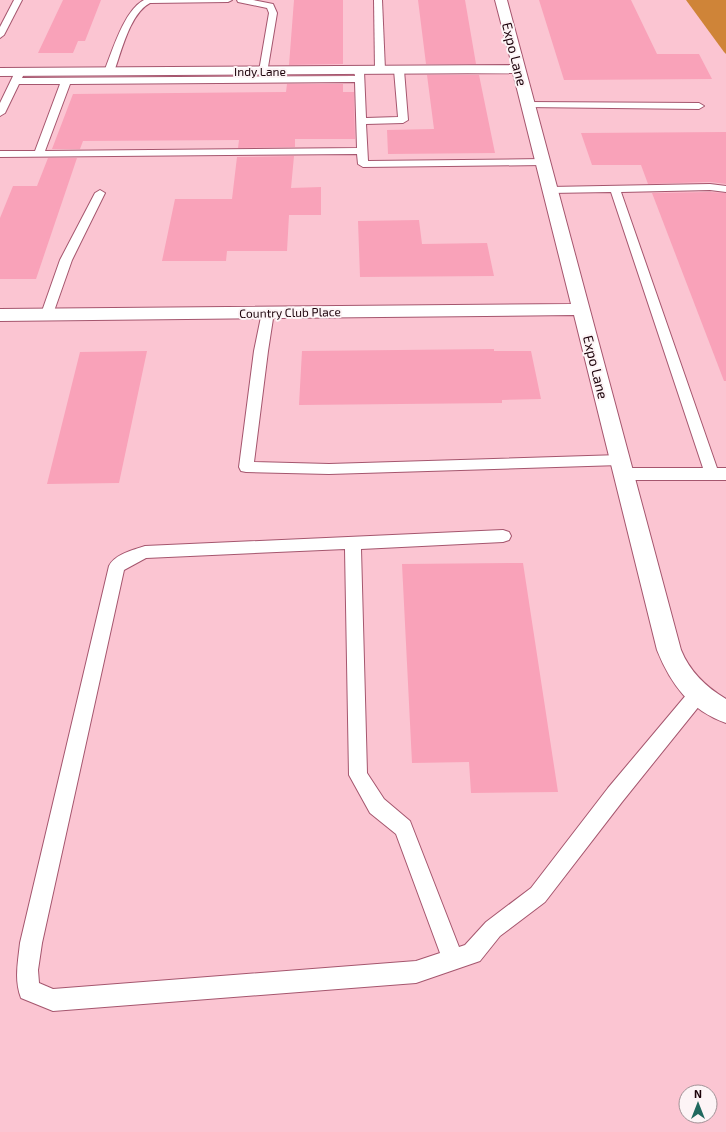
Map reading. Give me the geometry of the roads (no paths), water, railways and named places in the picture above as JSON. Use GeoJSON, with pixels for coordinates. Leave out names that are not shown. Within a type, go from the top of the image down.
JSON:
{"type":"FeatureCollection","features":[{"type":"Feature","properties":{"kind":"street","name":"Expo Lane"},"geometry":{"type":"LineString","coordinates":[[501,0],[672,659],[691,690],[706,701],[726,712]]}},
{"type":"Feature","properties":{"kind":"street","name":"Indy Lane"},"geometry":{"type":"LineString","coordinates":[[0,72],[18,76],[109,72],[264,71],[359,75],[380,70],[519,69]]}},
{"type":"Feature","properties":{"kind":"street","name":"Country Club Place"},"geometry":{"type":"LineString","coordinates":[[0,315],[581,309]]}},
{"type":"Feature","properties":{"kind":"lane"},"geometry":{"type":"LineString","coordinates":[[0,35],[18,0]]}},
{"type":"Feature","properties":{"kind":"lane"},"geometry":{"type":"LineString","coordinates":[[109,72],[125,29],[140,5],[148,1],[228,0]]}},
{"type":"Feature","properties":{"kind":"lane"},"geometry":{"type":"LineString","coordinates":[[241,0],[270,6],[273,13],[264,71]]}},
{"type":"Feature","properties":{"kind":"lane"},"geometry":{"type":"LineString","coordinates":[[378,0],[380,70]]}},
{"type":"Feature","properties":{"kind":"lane"},"geometry":{"type":"LineString","coordinates":[[361,121],[403,120],[399,70]]}},
{"type":"Feature","properties":{"kind":"lane"},"geometry":{"type":"LineString","coordinates":[[0,113],[18,76],[66,80],[359,75],[361,162],[366,165],[543,162]]}},
{"type":"Feature","properties":{"kind":"lane"},"geometry":{"type":"LineString","coordinates":[[39,153],[66,80]]}},
{"type":"Feature","properties":{"kind":"lane"},"geometry":{"type":"LineString","coordinates":[[528,105],[699,106]]}},
{"type":"Feature","properties":{"kind":"lane"},"geometry":{"type":"LineString","coordinates":[[0,154],[361,151]]}},
{"type":"Feature","properties":{"kind":"lane"},"geometry":{"type":"LineString","coordinates":[[550,190],[710,187],[726,189]]}},
{"type":"Feature","properties":{"kind":"lane"},"geometry":{"type":"LineString","coordinates":[[268,312],[261,351],[246,467],[330,469],[518,462],[622,467],[719,474],[615,189]]}},
{"type":"Feature","properties":{"kind":"lane"},"geometry":{"type":"LineString","coordinates":[[47,314],[66,260],[100,193]]}},
{"type":"Feature","properties":{"kind":"lane"},"geometry":{"type":"LineString","coordinates":[[503,536],[145,552],[128,559],[117,566],[31,943],[28,970],[30,990],[53,1000],[83,999],[416,972],[472,953],[493,929],[538,895],[615,795],[698,694]]}},
{"type":"Feature","properties":{"kind":"lane"},"geometry":{"type":"LineString","coordinates":[[353,542],[358,775],[377,806],[403,828],[453,959]]}}]}
